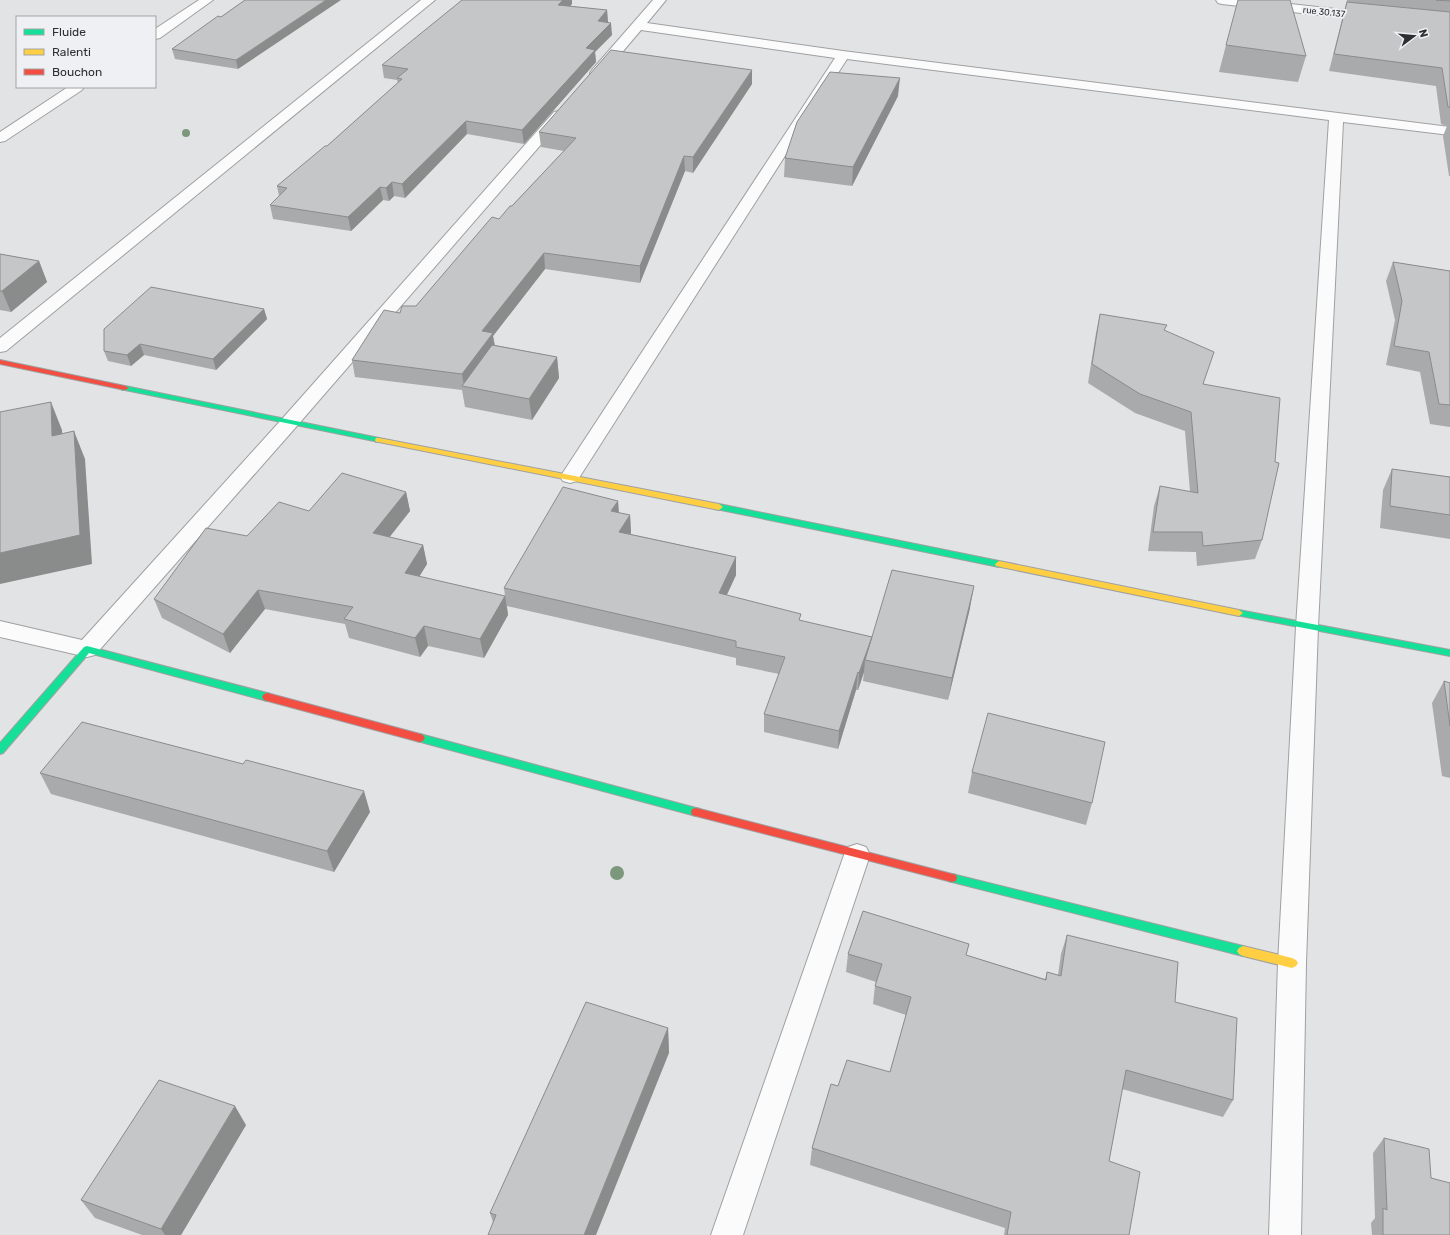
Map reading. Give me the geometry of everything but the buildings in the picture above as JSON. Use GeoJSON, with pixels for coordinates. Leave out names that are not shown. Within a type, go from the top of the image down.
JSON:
{"type":"FeatureCollection","features":[{"type":"Feature","properties":{"kind":"street"},"geometry":{"type":"LineString","coordinates":[[156,33],[206,0]]}},
{"type":"Feature","properties":{"kind":"street"},"geometry":{"type":"LineString","coordinates":[[0,347],[429,0]]}},
{"type":"Feature","properties":{"kind":"street"},"geometry":{"type":"LineString","coordinates":[[587,84],[660,0]]}},
{"type":"Feature","properties":{"kind":"street","name":"rue 30.137"},"geometry":{"type":"LineString","coordinates":[[1222,0],[1316,6],[1387,18]]}},
{"type":"Feature","properties":{"kind":"street"},"geometry":{"type":"LineString","coordinates":[[638,26],[843,55],[1450,131]]}},
{"type":"Feature","properties":{"kind":"street"},"geometry":{"type":"LineString","coordinates":[[570,477],[843,55]]}},
{"type":"Feature","properties":{"kind":"street"},"geometry":{"type":"LineString","coordinates":[[0,138],[75,88]]}},
{"type":"Feature","properties":{"kind":"street"},"geometry":{"type":"LineString","coordinates":[[0,750],[87,649],[289,423],[571,102]]}},
{"type":"Feature","properties":{"kind":"street"},"geometry":{"type":"LineString","coordinates":[[1285,1235],[1292,963],[1307,627],[1336,116]]}},
{"type":"Feature","properties":{"kind":"street"},"geometry":{"type":"LineString","coordinates":[[0,362],[289,423],[570,477],[1307,627],[1450,653]]}},
{"type":"Feature","properties":{"kind":"street"},"geometry":{"type":"LineString","coordinates":[[0,629],[87,649],[857,855],[1292,963]]}},
{"type":"Feature","properties":{"kind":"street"},"geometry":{"type":"LineString","coordinates":[[727,1235],[857,855]]}},
{"type":"Feature","properties":{"kind":"traffic: fast"},"geometry":{"type":"LineString","coordinates":[[125,388],[379,440]]}},
{"type":"Feature","properties":{"kind":"traffic: fast"},"geometry":{"type":"LineString","coordinates":[[719,507],[999,564]]}},
{"type":"Feature","properties":{"kind":"traffic: fast"},"geometry":{"type":"LineString","coordinates":[[1239,613],[1450,653]]}},
{"type":"Feature","properties":{"kind":"traffic: fast"},"geometry":{"type":"LineString","coordinates":[[0,750],[87,649],[267,697]]}},
{"type":"Feature","properties":{"kind":"traffic: fast"},"geometry":{"type":"LineString","coordinates":[[420,738],[696,812]]}},
{"type":"Feature","properties":{"kind":"traffic: fast"},"geometry":{"type":"LineString","coordinates":[[952,878],[1243,951]]}},
{"type":"Feature","properties":{"kind":"traffic: slow"},"geometry":{"type":"LineString","coordinates":[[379,440],[719,507]]}},
{"type":"Feature","properties":{"kind":"traffic: slow"},"geometry":{"type":"LineString","coordinates":[[999,564],[1239,613]]}},
{"type":"Feature","properties":{"kind":"traffic: slow"},"geometry":{"type":"LineString","coordinates":[[1243,951],[1292,963]]}},
{"type":"Feature","properties":{"kind":"traffic: jam"},"geometry":{"type":"LineString","coordinates":[[0,362],[125,388]]}},
{"type":"Feature","properties":{"kind":"traffic: jam"},"geometry":{"type":"LineString","coordinates":[[267,697],[420,738]]}},
{"type":"Feature","properties":{"kind":"traffic: jam"},"geometry":{"type":"LineString","coordinates":[[696,812],[952,878]]}}]}
